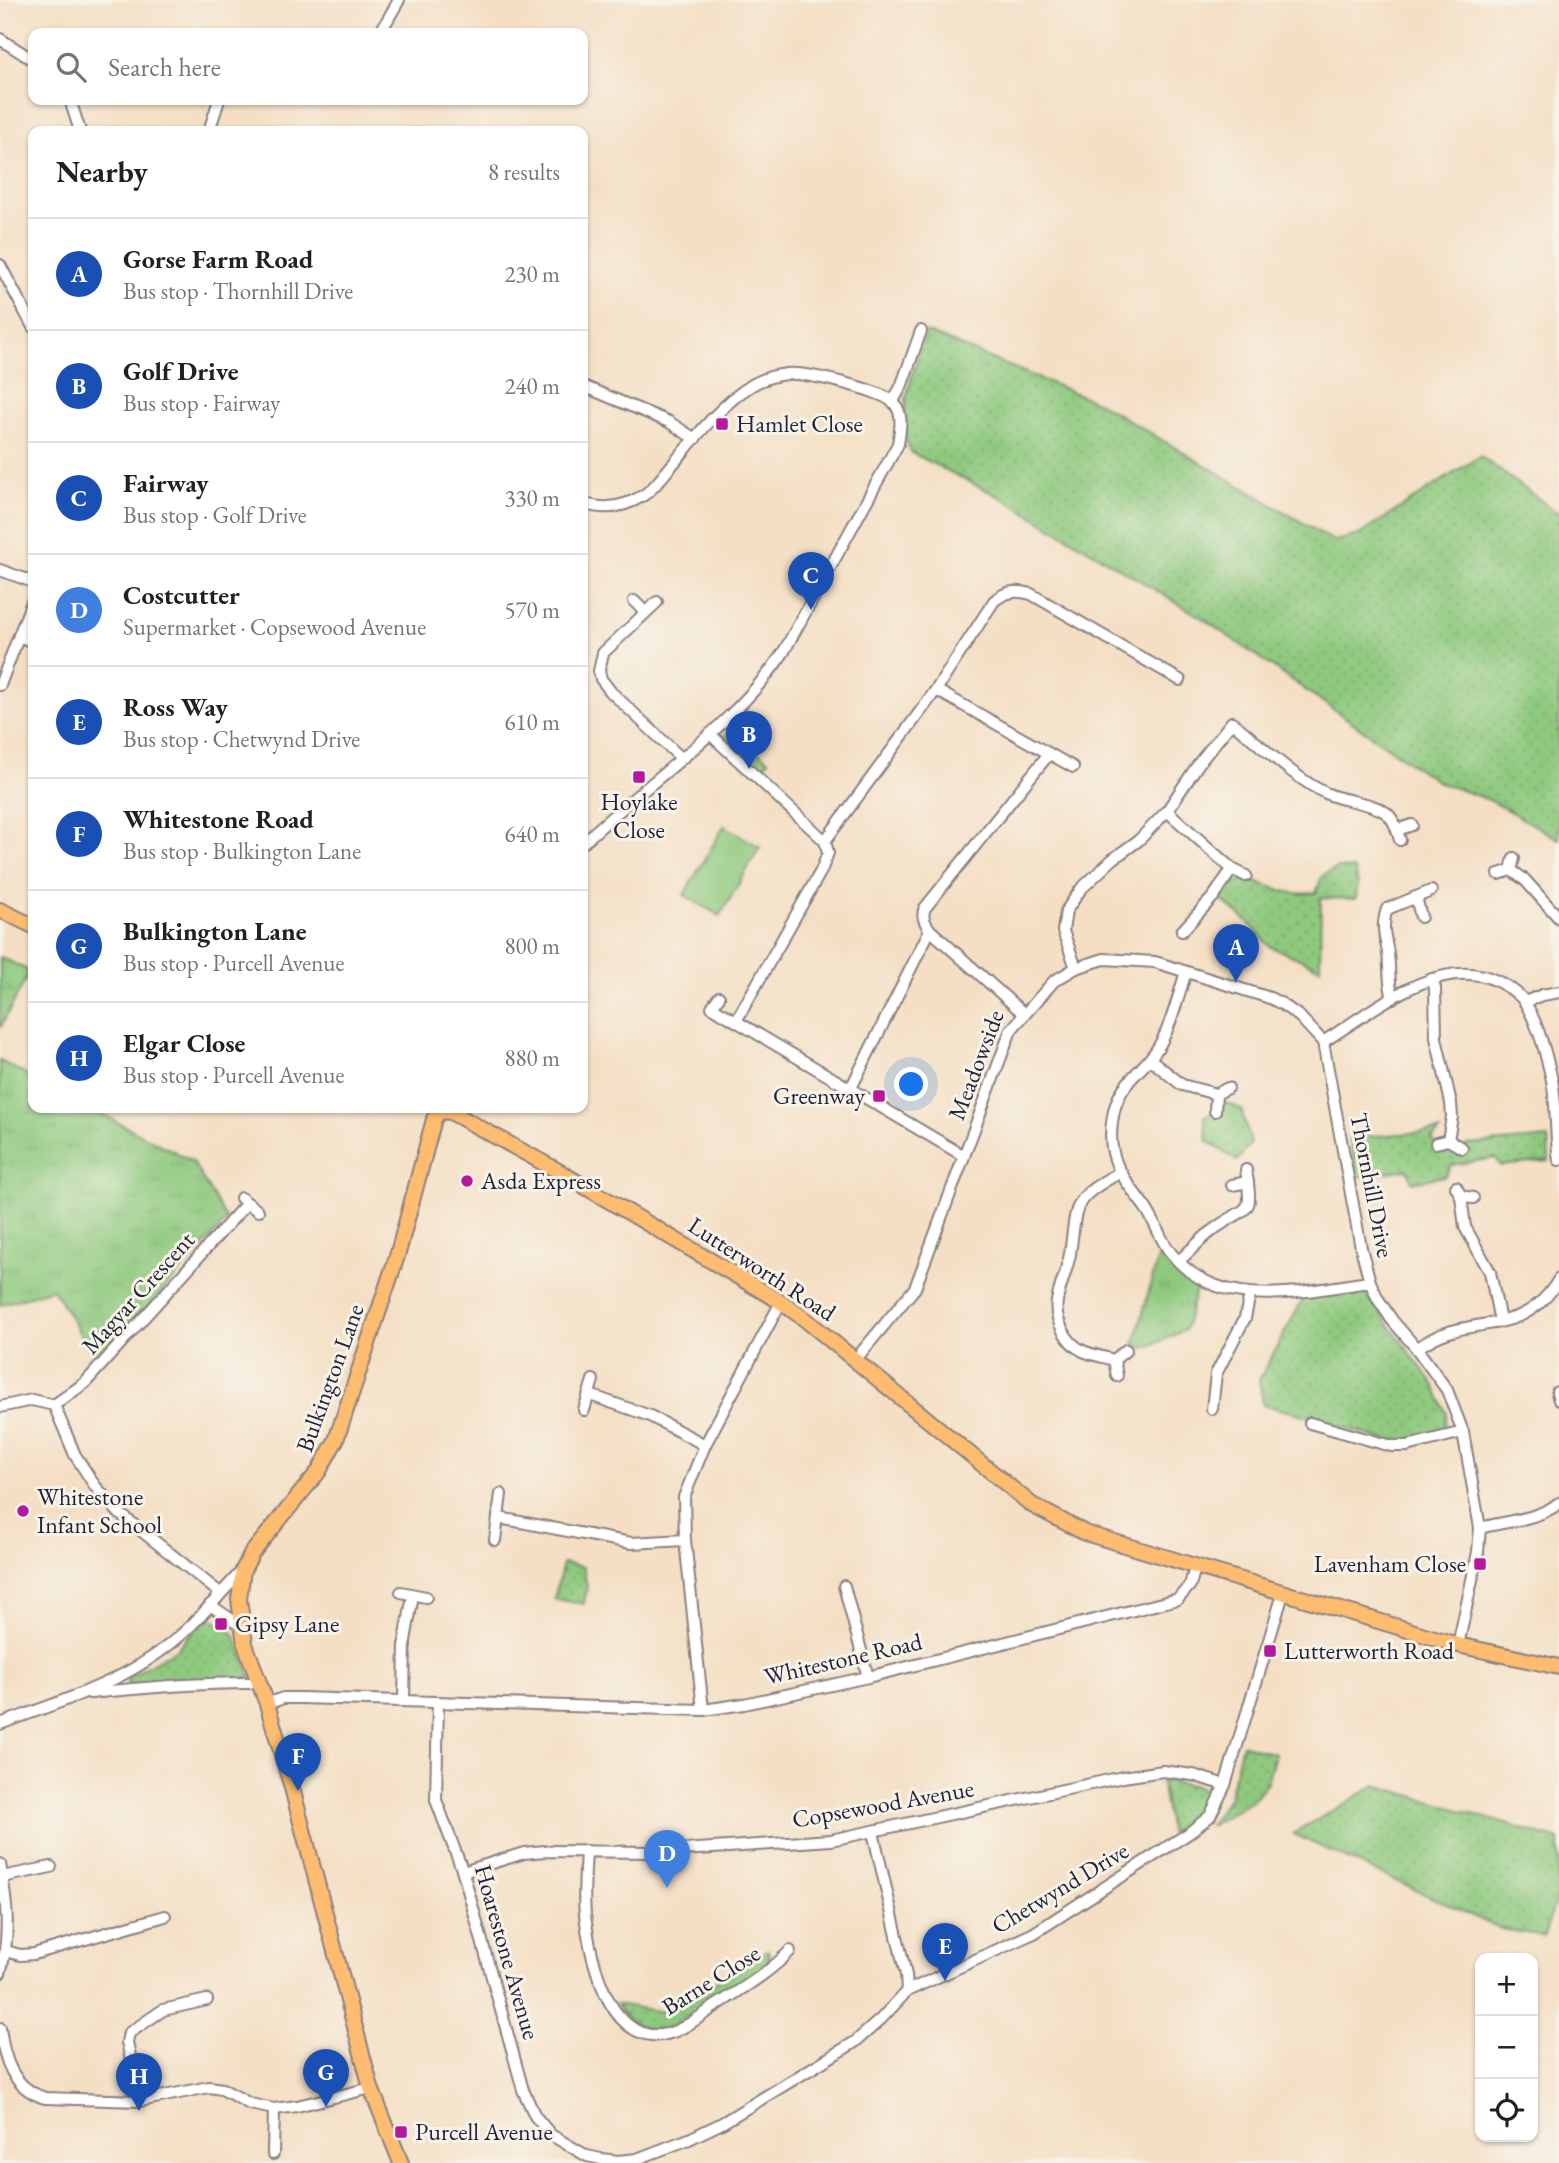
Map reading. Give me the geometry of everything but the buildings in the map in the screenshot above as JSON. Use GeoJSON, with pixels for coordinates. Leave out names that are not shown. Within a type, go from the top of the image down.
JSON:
{"type":"FeatureCollection","features":[{"type":"Feature","properties":{"kind":"main road"},"geometry":{"type":"LineString","coordinates":[[0,909],[28,923]]}},
{"type":"Feature","properties":{"kind":"main road","name":"Bulkington Lane"},"geometry":{"type":"LineString","coordinates":[[401,2163],[371,2088],[295,1800],[241,1626],[239,1599],[243,1570],[252,1553],[319,1471],[336,1440],[398,1253],[437,1113]]}},
{"type":"Feature","properties":{"kind":"main road","name":"Lutterworth Road"},"geometry":{"type":"LineString","coordinates":[[453,1113],[560,1172],[780,1302],[1031,1505],[1085,1533],[1458,1645],[1559,1667]]}},
{"type":"Feature","properties":{"kind":"street"},"geometry":{"type":"LineString","coordinates":[[383,28],[399,0]]}},
{"type":"Feature","properties":{"kind":"street"},"geometry":{"type":"LineString","coordinates":[[0,39],[28,57]]}},
{"type":"Feature","properties":{"kind":"street"},"geometry":{"type":"LineString","coordinates":[[72,105],[78,126]]}},
{"type":"Feature","properties":{"kind":"street"},"geometry":{"type":"LineString","coordinates":[[211,126],[217,105]]}},
{"type":"Feature","properties":{"kind":"street"},"geometry":{"type":"LineString","coordinates":[[0,265],[28,318]]}},
{"type":"Feature","properties":{"kind":"street"},"geometry":{"type":"LineString","coordinates":[[893,401],[901,387],[921,331]]}},
{"type":"Feature","properties":{"kind":"street"},"geometry":{"type":"LineString","coordinates":[[588,504],[607,508],[626,504],[647,493],[736,397],[754,384],[786,374],[820,377],[883,396],[893,401],[900,412],[898,444],[766,679],[710,734],[588,839]]}},
{"type":"Feature","properties":{"kind":"street"},"geometry":{"type":"LineString","coordinates":[[588,388],[669,422],[695,439]]}},
{"type":"Feature","properties":{"kind":"street"},"geometry":{"type":"LineString","coordinates":[[0,570],[28,580]]}},
{"type":"Feature","properties":{"kind":"street"},"geometry":{"type":"LineString","coordinates":[[825,841],[936,690],[993,601],[1010,592],[1031,594],[1180,680]]}},
{"type":"Feature","properties":{"kind":"street"},"geometry":{"type":"LineString","coordinates":[[634,601],[645,612]]}},
{"type":"Feature","properties":{"kind":"street"},"geometry":{"type":"LineString","coordinates":[[657,601],[603,653],[599,671],[601,679],[611,692],[681,758]]}},
{"type":"Feature","properties":{"kind":"street"},"geometry":{"type":"LineString","coordinates":[[0,685],[28,612]]}},
{"type":"Feature","properties":{"kind":"street"},"geometry":{"type":"LineString","coordinates":[[19,636],[28,640]]}},
{"type":"Feature","properties":{"kind":"street"},"geometry":{"type":"LineString","coordinates":[[936,690],[1073,767]]}},
{"type":"Feature","properties":{"kind":"street"},"geometry":{"type":"LineString","coordinates":[[1076,968],[1063,931],[1066,911],[1081,889],[1139,841],[1167,811],[1199,763],[1232,722],[1329,795],[1376,807],[1390,816],[1399,835],[1412,825]]}},
{"type":"Feature","properties":{"kind":"street"},"geometry":{"type":"LineString","coordinates":[[710,734],[825,841],[828,853],[827,860],[736,1021]]}},
{"type":"Feature","properties":{"kind":"street"},"geometry":{"type":"LineString","coordinates":[[851,1088],[930,930],[923,917],[925,908],[1048,755]]}},
{"type":"Feature","properties":{"kind":"street"},"geometry":{"type":"LineString","coordinates":[[1167,811],[1232,869],[1246,876]]}},
{"type":"Feature","properties":{"kind":"street"},"geometry":{"type":"LineString","coordinates":[[1511,870],[1514,858]]}},
{"type":"Feature","properties":{"kind":"street"},"geometry":{"type":"LineString","coordinates":[[1182,932],[1194,925],[1232,869]]}},
{"type":"Feature","properties":{"kind":"street"},"geometry":{"type":"LineString","coordinates":[[1499,874],[1511,870]]}},
{"type":"Feature","properties":{"kind":"street"},"geometry":{"type":"LineString","coordinates":[[1511,870],[1525,880],[1559,918]]}},
{"type":"Feature","properties":{"kind":"street"},"geometry":{"type":"LineString","coordinates":[[1393,998],[1383,923],[1387,909],[1431,891]]}},
{"type":"Feature","properties":{"kind":"street"},"geometry":{"type":"LineString","coordinates":[[1416,897],[1421,917]]}},
{"type":"Feature","properties":{"kind":"street","name":"Meadowside"},"geometry":{"type":"LineString","coordinates":[[855,1360],[915,1288],[1011,1030],[1023,1013],[930,930]]}},
{"type":"Feature","properties":{"kind":"street"},"geometry":{"type":"LineString","coordinates":[[1023,1013],[1054,981],[1076,968],[1104,959],[1155,962],[1282,1004],[1300,1017],[1323,1042],[1393,998],[1432,979],[1458,973],[1474,973],[1508,987],[1525,1002],[1544,1044],[1556,1083],[1559,1160]]}},
{"type":"Feature","properties":{"kind":"street"},"geometry":{"type":"LineString","coordinates":[[1186,972],[1164,1037],[1150,1059],[1131,1077],[1115,1106],[1111,1130],[1114,1159],[1119,1173],[1147,1211],[1171,1253],[1206,1282],[1250,1294],[1275,1294],[1370,1282]]}},
{"type":"Feature","properties":{"kind":"street"},"geometry":{"type":"LineString","coordinates":[[1432,979],[1435,988],[1436,1038],[1451,1103],[1452,1117],[1448,1140]]}},
{"type":"Feature","properties":{"kind":"street"},"geometry":{"type":"LineString","coordinates":[[1525,1002],[1559,992]]}},
{"type":"Feature","properties":{"kind":"street"},"geometry":{"type":"LineString","coordinates":[[719,997],[712,1007],[964,1156]]}},
{"type":"Feature","properties":{"kind":"street","name":"Thornhill Drive"},"geometry":{"type":"LineString","coordinates":[[1323,1042],[1370,1282],[1392,1320],[1447,1390],[1463,1432],[1480,1528],[1478,1552],[1458,1645]]}},
{"type":"Feature","properties":{"kind":"street"},"geometry":{"type":"LineString","coordinates":[[1150,1059],[1182,1085],[1216,1094],[1228,1088]]}},
{"type":"Feature","properties":{"kind":"street"},"geometry":{"type":"LineString","coordinates":[[1215,1111],[1216,1094]]}},
{"type":"Feature","properties":{"kind":"street"},"geometry":{"type":"LineString","coordinates":[[1436,1143],[1448,1140],[1462,1148]]}},
{"type":"Feature","properties":{"kind":"street"},"geometry":{"type":"LineString","coordinates":[[1179,1261],[1217,1227],[1243,1213],[1248,1207],[1250,1195],[1246,1170]]}},
{"type":"Feature","properties":{"kind":"street"},"geometry":{"type":"LineString","coordinates":[[1114,1360],[1084,1352],[1067,1337],[1057,1315],[1057,1303],[1069,1254],[1075,1212],[1086,1194],[1119,1173]]}},
{"type":"Feature","properties":{"kind":"street"},"geometry":{"type":"LineString","coordinates":[[1232,1185],[1248,1182]]}},
{"type":"Feature","properties":{"kind":"street"},"geometry":{"type":"LineString","coordinates":[[1473,1198],[1459,1192],[1465,1227],[1490,1272],[1500,1321]]}},
{"type":"Feature","properties":{"kind":"street","name":"Magyar Crescent"},"geometry":{"type":"LineString","coordinates":[[54,1405],[85,1383],[244,1200],[258,1211]]}},
{"type":"Feature","properties":{"kind":"street"},"geometry":{"type":"LineString","coordinates":[[1417,1349],[1444,1333],[1513,1320],[1528,1314],[1547,1298],[1559,1279]]}},
{"type":"Feature","properties":{"kind":"street"},"geometry":{"type":"LineString","coordinates":[[1224,1400],[1212,1404],[1216,1374],[1245,1318],[1250,1294]]}},
{"type":"Feature","properties":{"kind":"street"},"geometry":{"type":"LineString","coordinates":[[703,1710],[685,1540],[684,1497],[705,1445],[780,1302]]}},
{"type":"Feature","properties":{"kind":"street"},"geometry":{"type":"LineString","coordinates":[[1114,1360],[1126,1350]]}},
{"type":"Feature","properties":{"kind":"street"},"geometry":{"type":"LineString","coordinates":[[1114,1360],[1117,1376]]}},
{"type":"Feature","properties":{"kind":"street"},"geometry":{"type":"LineString","coordinates":[[584,1410],[593,1380]]}},
{"type":"Feature","properties":{"kind":"street"},"geometry":{"type":"LineString","coordinates":[[590,1395],[650,1416],[705,1445]]}},
{"type":"Feature","properties":{"kind":"street"},"geometry":{"type":"LineString","coordinates":[[0,1407],[33,1400],[54,1405],[75,1455],[95,1486],[118,1513],[220,1593]]}},
{"type":"Feature","properties":{"kind":"street"},"geometry":{"type":"LineString","coordinates":[[1310,1423],[1391,1446],[1407,1446],[1463,1432]]}},
{"type":"Feature","properties":{"kind":"street"},"geometry":{"type":"LineString","coordinates":[[495,1540],[500,1494]]}},
{"type":"Feature","properties":{"kind":"street"},"geometry":{"type":"LineString","coordinates":[[1480,1528],[1532,1516],[1559,1503]]}},
{"type":"Feature","properties":{"kind":"street"},"geometry":{"type":"LineString","coordinates":[[499,1518],[631,1543],[685,1540]]}},
{"type":"Feature","properties":{"kind":"street","name":"Whitestone Road"},"geometry":{"type":"LineString","coordinates":[[267,1704],[283,1698],[301,1698],[703,1710],[744,1704],[868,1677],[1178,1599],[1190,1585],[1195,1568]]}},
{"type":"Feature","properties":{"kind":"street"},"geometry":{"type":"LineString","coordinates":[[0,1724],[109,1682],[157,1654],[191,1626],[243,1570]]}},
{"type":"Feature","properties":{"kind":"street"},"geometry":{"type":"LineString","coordinates":[[844,1587],[868,1677]]}},
{"type":"Feature","properties":{"kind":"street"},"geometry":{"type":"LineString","coordinates":[[401,1592],[426,1597]]}},
{"type":"Feature","properties":{"kind":"street"},"geometry":{"type":"LineString","coordinates":[[404,1700],[405,1641],[413,1594]]}},
{"type":"Feature","properties":{"kind":"street","name":"Chetwynd Drive"},"geometry":{"type":"LineString","coordinates":[[618,2162],[637,2159],[670,2147],[734,2116],[855,2042],[907,1991],[1034,1933],[1189,1833],[1210,1816],[1225,1785],[1283,1594]]}},
{"type":"Feature","properties":{"kind":"street"},"geometry":{"type":"LineString","coordinates":[[210,1605],[241,1626]]}},
{"type":"Feature","properties":{"kind":"street"},"geometry":{"type":"LineString","coordinates":[[80,1694],[173,1684],[260,1683]]}},
{"type":"Feature","properties":{"kind":"street","name":"Hoarestone Avenue"},"geometry":{"type":"LineString","coordinates":[[438,1702],[436,1800],[463,1872],[523,2090],[536,2116],[551,2135],[587,2156],[618,2162]]}},
{"type":"Feature","properties":{"kind":"street","name":"Copsewood Avenue"},"geometry":{"type":"LineString","coordinates":[[463,1872],[524,1853],[654,1852],[831,1840],[1163,1771],[1193,1775],[1225,1785]]}},
{"type":"Feature","properties":{"kind":"street"},"geometry":{"type":"LineString","coordinates":[[873,1832],[906,1975],[907,1991]]}},
{"type":"Feature","properties":{"kind":"street","name":"Barne Close"},"geometry":{"type":"LineString","coordinates":[[586,1851],[585,1915],[598,1973],[613,2011],[627,2026],[638,2032],[659,2035],[682,2027],[774,1968],[790,1951]]}},
{"type":"Feature","properties":{"kind":"street"},"geometry":{"type":"LineString","coordinates":[[0,1864],[8,1922],[6,1951],[0,1973]]}},
{"type":"Feature","properties":{"kind":"street"},"geometry":{"type":"LineString","coordinates":[[2,1877],[51,1867]]}},
{"type":"Feature","properties":{"kind":"street"},"geometry":{"type":"LineString","coordinates":[[6,1951],[20,1955],[34,1954],[165,1916]]}},
{"type":"Feature","properties":{"kind":"street"},"geometry":{"type":"LineString","coordinates":[[140,2101],[127,2042],[129,2034],[163,2010],[207,2000]]}},
{"type":"Feature","properties":{"kind":"street"},"geometry":{"type":"LineString","coordinates":[[0,2028],[5,2072],[24,2089],[45,2098],[140,2101],[209,2087],[222,2089],[250,2104],[274,2109],[371,2088]]}},
{"type":"Feature","properties":{"kind":"street"},"geometry":{"type":"LineString","coordinates":[[273,2154],[274,2109]]}},
{"type":"Feature","properties":{"kind":"green space"},"geometry":{"type":"Polygon","coordinates":[[[926,332],[1099,403],[1334,541],[1359,535],[1480,456],[1559,514],[1559,839],[1489,800],[1438,782],[1202,618],[1004,499],[912,453],[906,439],[905,409],[911,377],[926,332]]]}},
{"type":"Feature","properties":{"kind":"green space"},"geometry":{"type":"Polygon","coordinates":[[[732,731],[769,760],[759,770],[724,741],[726,734],[732,731]]]}},
{"type":"Feature","properties":{"kind":"green space"},"geometry":{"type":"Polygon","coordinates":[[[724,826],[760,847],[720,916],[684,895],[724,826]]]}},
{"type":"Feature","properties":{"kind":"green space"},"geometry":{"type":"Polygon","coordinates":[[[1337,868],[1354,869],[1358,884],[1356,899],[1321,898],[1320,968],[1269,946],[1248,922],[1219,898],[1234,882],[1243,880],[1293,893],[1316,893],[1322,876],[1337,868]]]}},
{"type":"Feature","properties":{"kind":"green space"},"geometry":{"type":"Polygon","coordinates":[[[0,957],[28,970],[28,975],[0,1028],[0,957]]]}},
{"type":"Feature","properties":{"kind":"green space"},"geometry":{"type":"Polygon","coordinates":[[[0,1061],[28,1075],[28,1113],[100,1113],[192,1161],[227,1220],[98,1363],[53,1289],[0,1305],[0,1061]]]}},
{"type":"Feature","properties":{"kind":"green space"},"geometry":{"type":"Polygon","coordinates":[[[1224,1102],[1241,1109],[1251,1143],[1237,1161],[1208,1141],[1204,1116],[1215,1111],[1224,1102]]]}},
{"type":"Feature","properties":{"kind":"green space"},"geometry":{"type":"Polygon","coordinates":[[[1440,1131],[1432,1139],[1438,1147],[1461,1151],[1467,1145],[1548,1138],[1549,1161],[1501,1166],[1496,1158],[1452,1165],[1445,1176],[1412,1182],[1408,1169],[1358,1177],[1349,1138],[1440,1131]]]}},
{"type":"Feature","properties":{"kind":"green space"},"geometry":{"type":"Polygon","coordinates":[[[1162,1255],[1198,1283],[1185,1330],[1145,1348],[1134,1345],[1158,1258],[1162,1255]]]}},
{"type":"Feature","properties":{"kind":"green space"},"geometry":{"type":"Polygon","coordinates":[[[1359,1290],[1369,1298],[1434,1385],[1447,1414],[1445,1426],[1437,1432],[1403,1442],[1384,1440],[1263,1405],[1259,1380],[1304,1297],[1359,1290]]]}},
{"type":"Feature","properties":{"kind":"green space"},"geometry":{"type":"Polygon","coordinates":[[[563,1563],[583,1567],[587,1586],[584,1604],[554,1599],[563,1563]]]}},
{"type":"Feature","properties":{"kind":"green space"},"geometry":{"type":"Polygon","coordinates":[[[207,1615],[234,1634],[252,1678],[127,1685],[128,1677],[177,1649],[207,1615]]]}},
{"type":"Feature","properties":{"kind":"green space"},"geometry":{"type":"Polygon","coordinates":[[[1242,1744],[1275,1754],[1267,1783],[1253,1800],[1208,1827],[1229,1797],[1242,1744]]]}},
{"type":"Feature","properties":{"kind":"green space"},"geometry":{"type":"Polygon","coordinates":[[[1161,1780],[1192,1785],[1205,1791],[1206,1798],[1201,1810],[1170,1834],[1161,1780]]]}},
{"type":"Feature","properties":{"kind":"green space"},"geometry":{"type":"Polygon","coordinates":[[[1376,1785],[1559,1840],[1559,1890],[1544,1936],[1501,1929],[1293,1834],[1376,1785]]]}},
{"type":"Feature","properties":{"kind":"green space"},"geometry":{"type":"Polygon","coordinates":[[[768,1950],[770,1959],[764,1970],[671,2027],[646,2029],[626,2017],[616,2004],[663,2012],[669,2010],[768,1950]]]}},
{"type":"Feature","properties":{"kind":"place","name":"Hamlet Close"},"geometry":{"type":"Point","coordinates":[722,424]}},
{"type":"Feature","properties":{"kind":"place","name":"Fairway"},"geometry":{"type":"Point","coordinates":[811,610]}},
{"type":"Feature","properties":{"kind":"place","name":"Golf Drive"},"geometry":{"type":"Point","coordinates":[749,769]}},
{"type":"Feature","properties":{"kind":"place","name":"Hoylake Close"},"geometry":{"type":"Point","coordinates":[639,777]}},
{"type":"Feature","properties":{"kind":"place","name":"Gorse Farm Road"},"geometry":{"type":"Point","coordinates":[1236,982]}},
{"type":"Feature","properties":{"kind":"place","name":"Greenway"},"geometry":{"type":"Point","coordinates":[879,1096]}},
{"type":"Feature","properties":{"kind":"place","name":"Asda Express"},"geometry":{"type":"Point","coordinates":[467,1181]}},
{"type":"Feature","properties":{"kind":"place","name":"Whitestone Infant School"},"geometry":{"type":"Point","coordinates":[23,1511]}},
{"type":"Feature","properties":{"kind":"place","name":"Lavenham Close"},"geometry":{"type":"Point","coordinates":[1480,1564]}},
{"type":"Feature","properties":{"kind":"place","name":"Gipsy Lane"},"geometry":{"type":"Point","coordinates":[221,1624]}},
{"type":"Feature","properties":{"kind":"place","name":"Lutterworth Road"},"geometry":{"type":"Point","coordinates":[1270,1651]}},
{"type":"Feature","properties":{"kind":"place","name":"Whitestone Road"},"geometry":{"type":"Point","coordinates":[298,1791]}},
{"type":"Feature","properties":{"kind":"place","name":"Costcutter"},"geometry":{"type":"Point","coordinates":[667,1888]}},
{"type":"Feature","properties":{"kind":"place","name":"Ross Way"},"geometry":{"type":"Point","coordinates":[945,1981]}},
{"type":"Feature","properties":{"kind":"place","name":"Bulkington Lane"},"geometry":{"type":"Point","coordinates":[326,2107]}},
{"type":"Feature","properties":{"kind":"place","name":"Elgar Close"},"geometry":{"type":"Point","coordinates":[139,2111]}},
{"type":"Feature","properties":{"kind":"place","name":"Purcell Avenue"},"geometry":{"type":"Point","coordinates":[401,2132]}}]}
